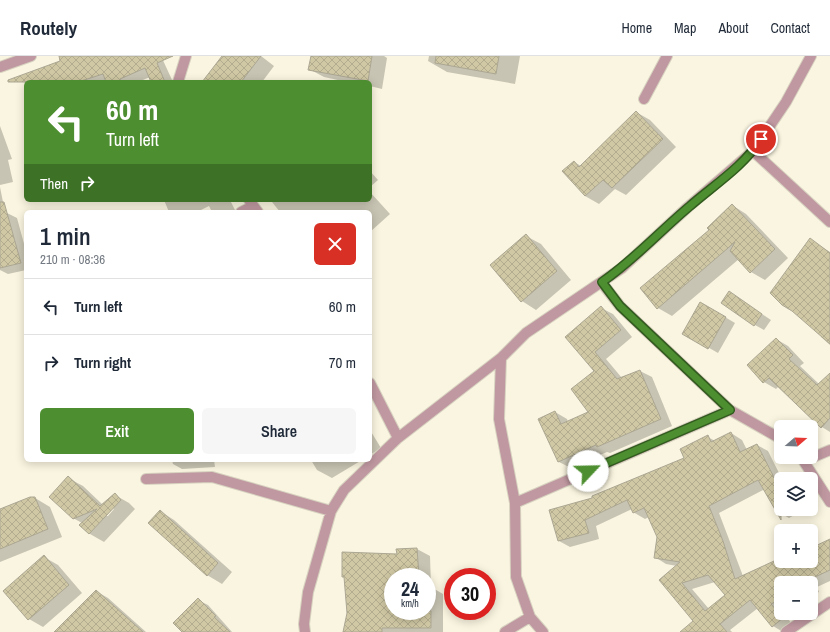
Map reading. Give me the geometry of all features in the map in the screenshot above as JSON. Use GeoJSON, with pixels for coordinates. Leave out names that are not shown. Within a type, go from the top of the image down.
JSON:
{"type":"FeatureCollection","features":[{"type":"Feature","properties":{"kind":"street"},"geometry":{"type":"LineString","coordinates":[[0,67],[30,56]]}},
{"type":"Feature","properties":{"kind":"street"},"geometry":{"type":"LineString","coordinates":[[179,80],[186,56]]}},
{"type":"Feature","properties":{"kind":"street"},"geometry":{"type":"LineString","coordinates":[[644,99],[667,56]]}},
{"type":"Feature","properties":{"kind":"street"},"geometry":{"type":"LineString","coordinates":[[305,632],[304,624],[308,592],[331,511],[344,490],[398,438],[501,358],[526,333],[622,268],[688,207],[753,151],[786,102],[811,56]]}},
{"type":"Feature","properties":{"kind":"street"},"geometry":{"type":"LineString","coordinates":[[753,151],[830,222]]}},
{"type":"Feature","properties":{"kind":"street"},"geometry":{"type":"LineString","coordinates":[[602,282],[620,306],[730,410],[774,435]]}},
{"type":"Feature","properties":{"kind":"street"},"geometry":{"type":"LineString","coordinates":[[501,358],[499,419],[515,504],[516,578],[530,617],[543,632]]}},
{"type":"Feature","properties":{"kind":"street"},"geometry":{"type":"LineString","coordinates":[[372,388],[398,438]]}},
{"type":"Feature","properties":{"kind":"street"},"geometry":{"type":"LineString","coordinates":[[515,504],[730,410]]}},
{"type":"Feature","properties":{"kind":"street"},"geometry":{"type":"LineString","coordinates":[[818,454],[830,450]]}},
{"type":"Feature","properties":{"kind":"street"},"geometry":{"type":"LineString","coordinates":[[806,464],[830,502]]}},
{"type":"Feature","properties":{"kind":"street"},"geometry":{"type":"LineString","coordinates":[[146,479],[212,477],[331,511]]}},
{"type":"Feature","properties":{"kind":"street"},"geometry":{"type":"LineString","coordinates":[[786,632],[830,602]]}},
{"type":"Feature","properties":{"kind":"street"},"geometry":{"type":"LineString","coordinates":[[505,632],[530,617]]}},
{"type":"Feature","properties":{"kind":"building"},"geometry":{"type":"Polygon","coordinates":[[[59,56],[173,56],[157,63],[164,80],[150,80],[145,68],[120,80],[105,80],[103,74],[84,80],[24,80],[24,82],[8,82],[8,80],[60,61],[59,56]]]}},
{"type":"Feature","properties":{"kind":"building"},"geometry":{"type":"Polygon","coordinates":[[[222,56],[261,56],[243,80],[204,80],[222,56]]]}},
{"type":"Feature","properties":{"kind":"building"},"geometry":{"type":"Polygon","coordinates":[[[311,56],[372,56],[368,80],[308,70],[311,56]]]}},
{"type":"Feature","properties":{"kind":"building"},"geometry":{"type":"Polygon","coordinates":[[[436,56],[499,56],[496,74],[435,63],[436,56]]]}},
{"type":"Feature","properties":{"kind":"building"},"geometry":{"type":"Polygon","coordinates":[[[636,111],[663,139],[612,188],[603,180],[585,196],[562,171],[574,161],[579,167],[636,111]]]}},
{"type":"Feature","properties":{"kind":"building"},"geometry":{"type":"Polygon","coordinates":[[[0,202],[4,202],[21,263],[0,268],[0,202]]]}},
{"type":"Feature","properties":{"kind":"building"},"geometry":{"type":"Polygon","coordinates":[[[732,204],[775,249],[750,273],[730,251],[735,242],[657,309],[640,288],[709,230],[707,228],[732,204]]]}},
{"type":"Feature","properties":{"kind":"building"},"geometry":{"type":"Polygon","coordinates":[[[526,234],[557,271],[521,302],[490,265],[526,234]]]}},
{"type":"Feature","properties":{"kind":"building"},"geometry":{"type":"Polygon","coordinates":[[[810,238],[830,253],[830,344],[792,311],[782,305],[770,293],[810,238]]]}},
{"type":"Feature","properties":{"kind":"building"},"geometry":{"type":"Polygon","coordinates":[[[729,291],[762,314],[754,326],[721,303],[729,291]]]}},
{"type":"Feature","properties":{"kind":"building"},"geometry":{"type":"Polygon","coordinates":[[[700,302],[726,317],[708,349],[682,334],[700,302]]]}},
{"type":"Feature","properties":{"kind":"building"},"geometry":{"type":"Polygon","coordinates":[[[601,306],[621,330],[595,352],[617,379],[640,370],[661,419],[558,462],[538,419],[555,411],[561,424],[588,412],[571,389],[594,371],[565,337],[601,306]]]}},
{"type":"Feature","properties":{"kind":"building"},"geometry":{"type":"Polygon","coordinates":[[[776,338],[793,355],[789,359],[817,385],[830,373],[830,418],[821,428],[818,425],[818,420],[813,420],[769,378],[763,383],[747,365],[776,338]]]}},
{"type":"Feature","properties":{"kind":"building"},"geometry":{"type":"Polygon","coordinates":[[[731,432],[740,452],[757,444],[774,477],[774,508],[758,480],[709,506],[723,541],[735,579],[774,561],[774,568],[818,568],[818,545],[830,539],[830,570],[817,576],[774,576],[774,602],[771,604],[774,608],[774,620],[781,620],[772,627],[750,600],[720,624],[727,632],[680,632],[693,621],[659,580],[680,562],[654,558],[657,537],[644,508],[633,513],[627,500],[585,520],[589,533],[558,541],[549,510],[592,498],[592,496],[684,458],[680,449],[708,435],[711,442],[731,432]],[[708,575],[682,583],[705,611],[725,595],[708,575]]]}},
{"type":"Feature","properties":{"kind":"building"},"geometry":{"type":"Polygon","coordinates":[[[68,476],[100,506],[115,493],[121,500],[89,534],[79,525],[97,509],[73,519],[49,497],[68,476]]]}},
{"type":"Feature","properties":{"kind":"building"},"geometry":{"type":"Polygon","coordinates":[[[30,497],[35,497],[48,529],[0,549],[0,509],[30,497]]]}},
{"type":"Feature","properties":{"kind":"building"},"geometry":{"type":"Polygon","coordinates":[[[160,510],[218,563],[207,576],[148,523],[160,510]]]}},
{"type":"Feature","properties":{"kind":"building"},"geometry":{"type":"Polygon","coordinates":[[[417,548],[418,568],[384,568],[384,620],[431,620],[431,628],[382,628],[382,632],[343,632],[347,613],[344,577],[342,577],[342,552],[397,554],[396,549],[417,548]]]}},
{"type":"Feature","properties":{"kind":"building"},"geometry":{"type":"Polygon","coordinates":[[[44,555],[69,585],[28,620],[3,591],[44,555]]]}},
{"type":"Feature","properties":{"kind":"building"},"geometry":{"type":"Polygon","coordinates":[[[96,590],[143,632],[54,632],[96,590]]]}},
{"type":"Feature","properties":{"kind":"building"},"geometry":{"type":"Polygon","coordinates":[[[198,598],[216,616],[214,617],[230,632],[182,632],[173,623],[198,598]]]}},
{"type":"Feature","properties":{"kind":"route"},"geometry":{"type":"LineString","coordinates":[[588,471],[730,410],[620,306],[602,282],[622,268],[688,207],[753,151],[761,139]]}}]}
